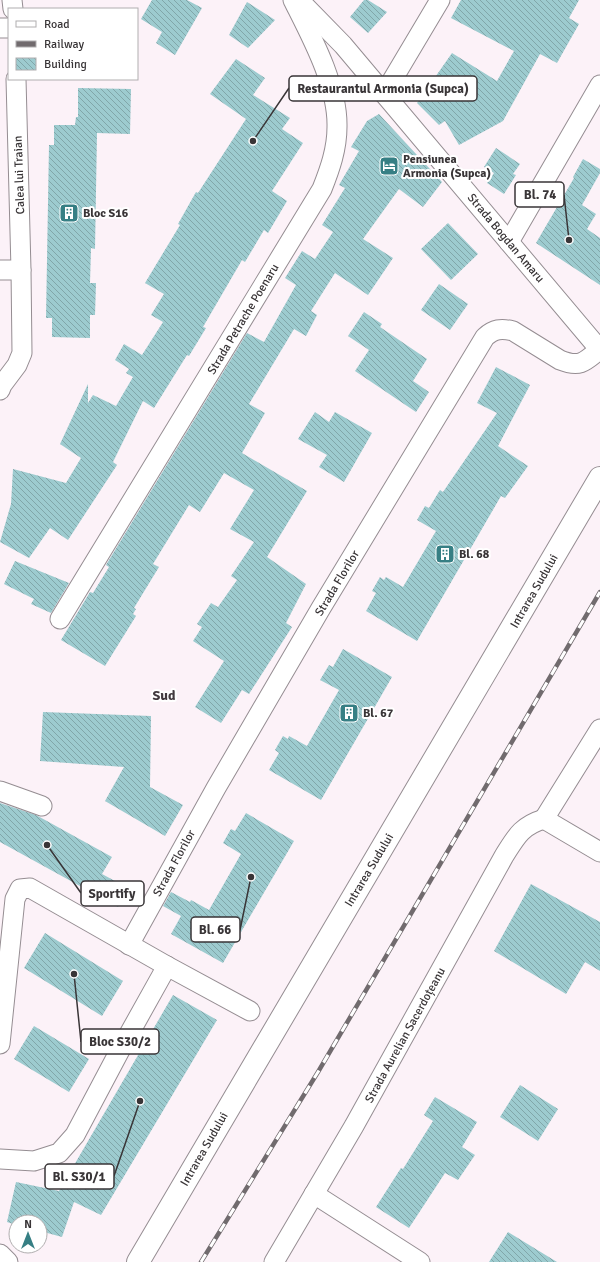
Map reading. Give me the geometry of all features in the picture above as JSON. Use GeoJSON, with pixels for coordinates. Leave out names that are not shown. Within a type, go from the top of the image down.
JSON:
{"type":"FeatureCollection","features":[{"type":"Feature","properties":{"kind":"street","name":"Strada Petrache Poenaru"},"geometry":{"type":"LineString","coordinates":[[60,619],[322,189],[328,174],[334,154],[337,126],[334,99],[312,40],[293,0]]}},
{"type":"Feature","properties":{"kind":"street","name":"Strada Bogdan Amaru"},"geometry":{"type":"LineString","coordinates":[[299,0],[343,45],[600,350]]}},
{"type":"Feature","properties":{"kind":"street"},"geometry":{"type":"LineString","coordinates":[[384,94],[440,0]]}},
{"type":"Feature","properties":{"kind":"street","name":"Calea lui Traian"},"geometry":{"type":"LineString","coordinates":[[0,390],[17,365],[22,353],[16,80]]}},
{"type":"Feature","properties":{"kind":"street"},"geometry":{"type":"LineString","coordinates":[[509,242],[600,85]]}},
{"type":"Feature","properties":{"kind":"street"},"geometry":{"type":"LineString","coordinates":[[0,270],[21,270]]}},
{"type":"Feature","properties":{"kind":"street","name":"Strada Florilor"},"geometry":{"type":"LineString","coordinates":[[129,945],[216,788],[321,608],[485,337],[490,332],[504,328],[512,331],[560,360],[568,363],[578,364],[585,362],[600,350]]}},
{"type":"Feature","properties":{"kind":"street","name":"Intrarea Sudului"},"geometry":{"type":"LineString","coordinates":[[138,1262],[600,478]]}},
{"type":"Feature","properties":{"kind":"street"},"geometry":{"type":"LineString","coordinates":[[600,729],[544,819],[600,852]]}},
{"type":"Feature","properties":{"kind":"street"},"geometry":{"type":"LineString","coordinates":[[0,791],[42,806]]}},
{"type":"Feature","properties":{"kind":"street","name":"Strada Aurelian Sacerdoțeanu"},"geometry":{"type":"LineString","coordinates":[[274,1262],[354,1126],[504,856],[523,829],[534,822],[544,819]]}},
{"type":"Feature","properties":{"kind":"street"},"geometry":{"type":"LineString","coordinates":[[0,1044],[15,899],[20,890],[30,888],[129,945],[250,1011]]}},
{"type":"Feature","properties":{"kind":"street"},"geometry":{"type":"LineString","coordinates":[[0,1159],[34,1161],[59,1153],[75,1135],[167,966]]}},
{"type":"Feature","properties":{"kind":"street"},"geometry":{"type":"LineString","coordinates":[[314,1194],[420,1262]]}},
{"type":"Feature","properties":{"kind":"street"},"geometry":{"type":"LineString","coordinates":[[0,1254],[8,1262]]}},
{"type":"Feature","properties":{"kind":"building"},"geometry":{"type":"Polygon","coordinates":[[[152,0],[187,0],[202,8],[175,55],[156,43],[162,32],[141,19],[152,0]]]}},
{"type":"Feature","properties":{"kind":"building"},"geometry":{"type":"Polygon","coordinates":[[[364,0],[368,0],[387,12],[368,33],[350,17],[364,0]]]}},
{"type":"Feature","properties":{"kind":"building"},"geometry":{"type":"Polygon","coordinates":[[[461,0],[579,0],[569,18],[579,24],[557,63],[540,54],[503,121],[459,145],[445,121],[439,125],[417,103],[452,53],[497,81],[514,51],[451,18],[461,0]]]}},
{"type":"Feature","properties":{"kind":"building"},"geometry":{"type":"Polygon","coordinates":[[[247,2],[275,20],[248,48],[229,35],[247,2]]]}},
{"type":"Feature","properties":{"kind":"building"},"geometry":{"type":"Polygon","coordinates":[[[236,59],[265,78],[253,95],[290,118],[282,129],[303,143],[272,191],[287,201],[268,233],[264,230],[245,262],[242,260],[203,327],[206,328],[189,356],[187,355],[154,408],[143,401],[113,462],[117,465],[68,540],[50,528],[29,558],[0,542],[11,504],[13,469],[66,483],[81,458],[60,444],[88,384],[88,403],[93,395],[116,406],[133,377],[126,373],[129,369],[115,360],[124,344],[142,355],[163,322],[151,315],[164,294],[145,283],[180,225],[178,224],[196,192],[198,193],[246,119],[210,94],[236,59]]]}},
{"type":"Feature","properties":{"kind":"building","name":"Bloc S16"},"geometry":{"type":"Polygon","coordinates":[[[78,88],[131,89],[130,134],[97,133],[95,249],[91,248],[90,283],[96,283],[95,315],[90,315],[90,338],[52,337],[52,318],[46,318],[49,145],[54,145],[54,125],[75,125],[76,117],[78,117],[78,88]]]}},
{"type":"Feature","properties":{"kind":"building"},"geometry":{"type":"Polygon","coordinates":[[[379,114],[442,182],[423,207],[399,189],[363,239],[393,258],[368,295],[335,273],[311,311],[317,315],[306,336],[294,329],[249,404],[265,413],[242,453],[307,491],[267,557],[306,584],[286,623],[292,627],[249,694],[242,690],[221,723],[195,707],[224,661],[193,641],[202,627],[197,624],[211,603],[218,607],[237,580],[231,576],[254,542],[230,529],[254,490],[224,473],[200,512],[189,505],[153,564],[159,567],[134,608],[136,609],[133,614],[136,616],[105,666],[61,640],[90,592],[93,593],[109,567],[106,565],[247,333],[264,342],[296,285],[285,278],[302,251],[315,259],[333,232],[322,225],[345,188],[339,185],[359,151],[351,147],[367,121],[379,114]]]}},
{"type":"Feature","properties":{"kind":"building"},"geometry":{"type":"Polygon","coordinates":[[[496,148],[520,164],[513,174],[516,175],[504,194],[487,183],[494,173],[484,167],[496,148]]]}},
{"type":"Feature","properties":{"kind":"building"},"geometry":{"type":"Polygon","coordinates":[[[583,159],[600,169],[600,173],[582,205],[596,214],[587,229],[600,238],[600,285],[536,243],[574,178],[573,177],[583,159]]]}},
{"type":"Feature","properties":{"kind":"building"},"geometry":{"type":"Polygon","coordinates":[[[448,223],[478,254],[451,280],[421,249],[448,223]]]}},
{"type":"Feature","properties":{"kind":"building"},"geometry":{"type":"Polygon","coordinates":[[[439,284],[468,304],[450,330],[421,310],[439,284]]]}},
{"type":"Feature","properties":{"kind":"building"},"geometry":{"type":"Polygon","coordinates":[[[364,312],[382,324],[380,327],[427,359],[413,381],[429,392],[416,412],[355,371],[369,350],[348,336],[364,312]]]}},
{"type":"Feature","properties":{"kind":"building"},"geometry":{"type":"Polygon","coordinates":[[[496,367],[530,385],[498,446],[528,466],[505,498],[501,496],[417,641],[366,611],[376,593],[372,591],[380,577],[384,580],[386,577],[403,587],[436,531],[417,520],[425,506],[429,508],[440,490],[443,492],[497,413],[477,403],[496,367]]]}},
{"type":"Feature","properties":{"kind":"building"},"geometry":{"type":"Polygon","coordinates":[[[315,412],[329,422],[335,412],[372,433],[344,482],[319,467],[327,455],[298,439],[315,412]]]}},
{"type":"Feature","properties":{"kind":"building"},"geometry":{"type":"Polygon","coordinates":[[[15,561],[69,583],[51,613],[31,604],[34,599],[4,584],[15,561]]]}},
{"type":"Feature","properties":{"kind":"building","name":"Bl. 67"},"geometry":{"type":"Polygon","coordinates":[[[343,649],[392,677],[321,800],[269,770],[279,753],[275,750],[283,736],[288,739],[289,736],[307,746],[339,690],[320,680],[329,665],[333,667],[343,649]]]}},
{"type":"Feature","properties":{"kind":"building"},"geometry":{"type":"Polygon","coordinates":[[[43,712],[151,716],[150,787],[183,805],[165,836],[105,801],[124,767],[40,761],[43,712]]]}},
{"type":"Feature","properties":{"kind":"building"},"geometry":{"type":"Polygon","coordinates":[[[0,803],[36,815],[112,857],[102,874],[128,888],[118,907],[0,842],[0,803]]]}},
{"type":"Feature","properties":{"kind":"building"},"geometry":{"type":"Polygon","coordinates":[[[246,813],[294,841],[223,963],[171,934],[181,916],[163,906],[171,892],[190,902],[191,900],[209,910],[241,854],[223,843],[231,829],[235,831],[246,813]]]}},
{"type":"Feature","properties":{"kind":"building"},"geometry":{"type":"Polygon","coordinates":[[[531,884],[600,922],[600,971],[585,962],[566,994],[494,951],[531,884]]]}},
{"type":"Feature","properties":{"kind":"building"},"geometry":{"type":"Polygon","coordinates":[[[45,933],[123,981],[102,1016],[24,968],[45,933]]]}},
{"type":"Feature","properties":{"kind":"building"},"geometry":{"type":"Polygon","coordinates":[[[173,995],[217,1020],[101,1215],[74,1202],[62,1237],[48,1233],[48,1214],[9,1214],[16,1182],[59,1191],[173,995]]]}},
{"type":"Feature","properties":{"kind":"building"},"geometry":{"type":"Polygon","coordinates":[[[34,1026],[89,1059],[69,1092],[14,1059],[34,1026]]]}},
{"type":"Feature","properties":{"kind":"building"},"geometry":{"type":"Polygon","coordinates":[[[520,1085],[558,1109],[538,1141],[500,1117],[520,1085]]]}},
{"type":"Feature","properties":{"kind":"building"},"geometry":{"type":"Polygon","coordinates":[[[435,1097],[477,1122],[462,1147],[475,1155],[458,1180],[445,1173],[409,1228],[376,1207],[401,1168],[403,1169],[433,1121],[424,1115],[435,1097]]]}},
{"type":"Feature","properties":{"kind":"building"},"geometry":{"type":"Polygon","coordinates":[[[508,1232],[557,1262],[489,1262],[508,1232]]]}},
{"type":"Feature","properties":{"kind":"railway"},"geometry":{"type":"LineString","coordinates":[[201,1262],[318,1072],[600,592]]}},
{"type":"Feature","properties":{"kind":"place","name":"Restaurantul Armonia (Supca)"},"geometry":{"type":"Point","coordinates":[253,141]}},
{"type":"Feature","properties":{"kind":"place","name":"Pensiunea Armonia (Supca)"},"geometry":{"type":"Point","coordinates":[389,166]}},
{"type":"Feature","properties":{"kind":"place","name":"Bloc S16"},"geometry":{"type":"Point","coordinates":[69,213]}},
{"type":"Feature","properties":{"kind":"place","name":"Bl. 74"},"geometry":{"type":"Point","coordinates":[569,240]}},
{"type":"Feature","properties":{"kind":"place","name":"Bl. 68"},"geometry":{"type":"Point","coordinates":[445,554]}},
{"type":"Feature","properties":{"kind":"place","name":"Bl. 67"},"geometry":{"type":"Point","coordinates":[349,713]}},
{"type":"Feature","properties":{"kind":"place","name":"Sportify"},"geometry":{"type":"Point","coordinates":[47,845]}},
{"type":"Feature","properties":{"kind":"place","name":"Bl. 66"},"geometry":{"type":"Point","coordinates":[251,877]}},
{"type":"Feature","properties":{"kind":"place","name":"Bloc S30/2"},"geometry":{"type":"Point","coordinates":[74,974]}},
{"type":"Feature","properties":{"kind":"place","name":"Bl. S30/1"},"geometry":{"type":"Point","coordinates":[140,1101]}},
{"type":"Feature","properties":{"kind":"district","name":"Sud"},"geometry":{"type":"Point","coordinates":[164,695]}}]}
